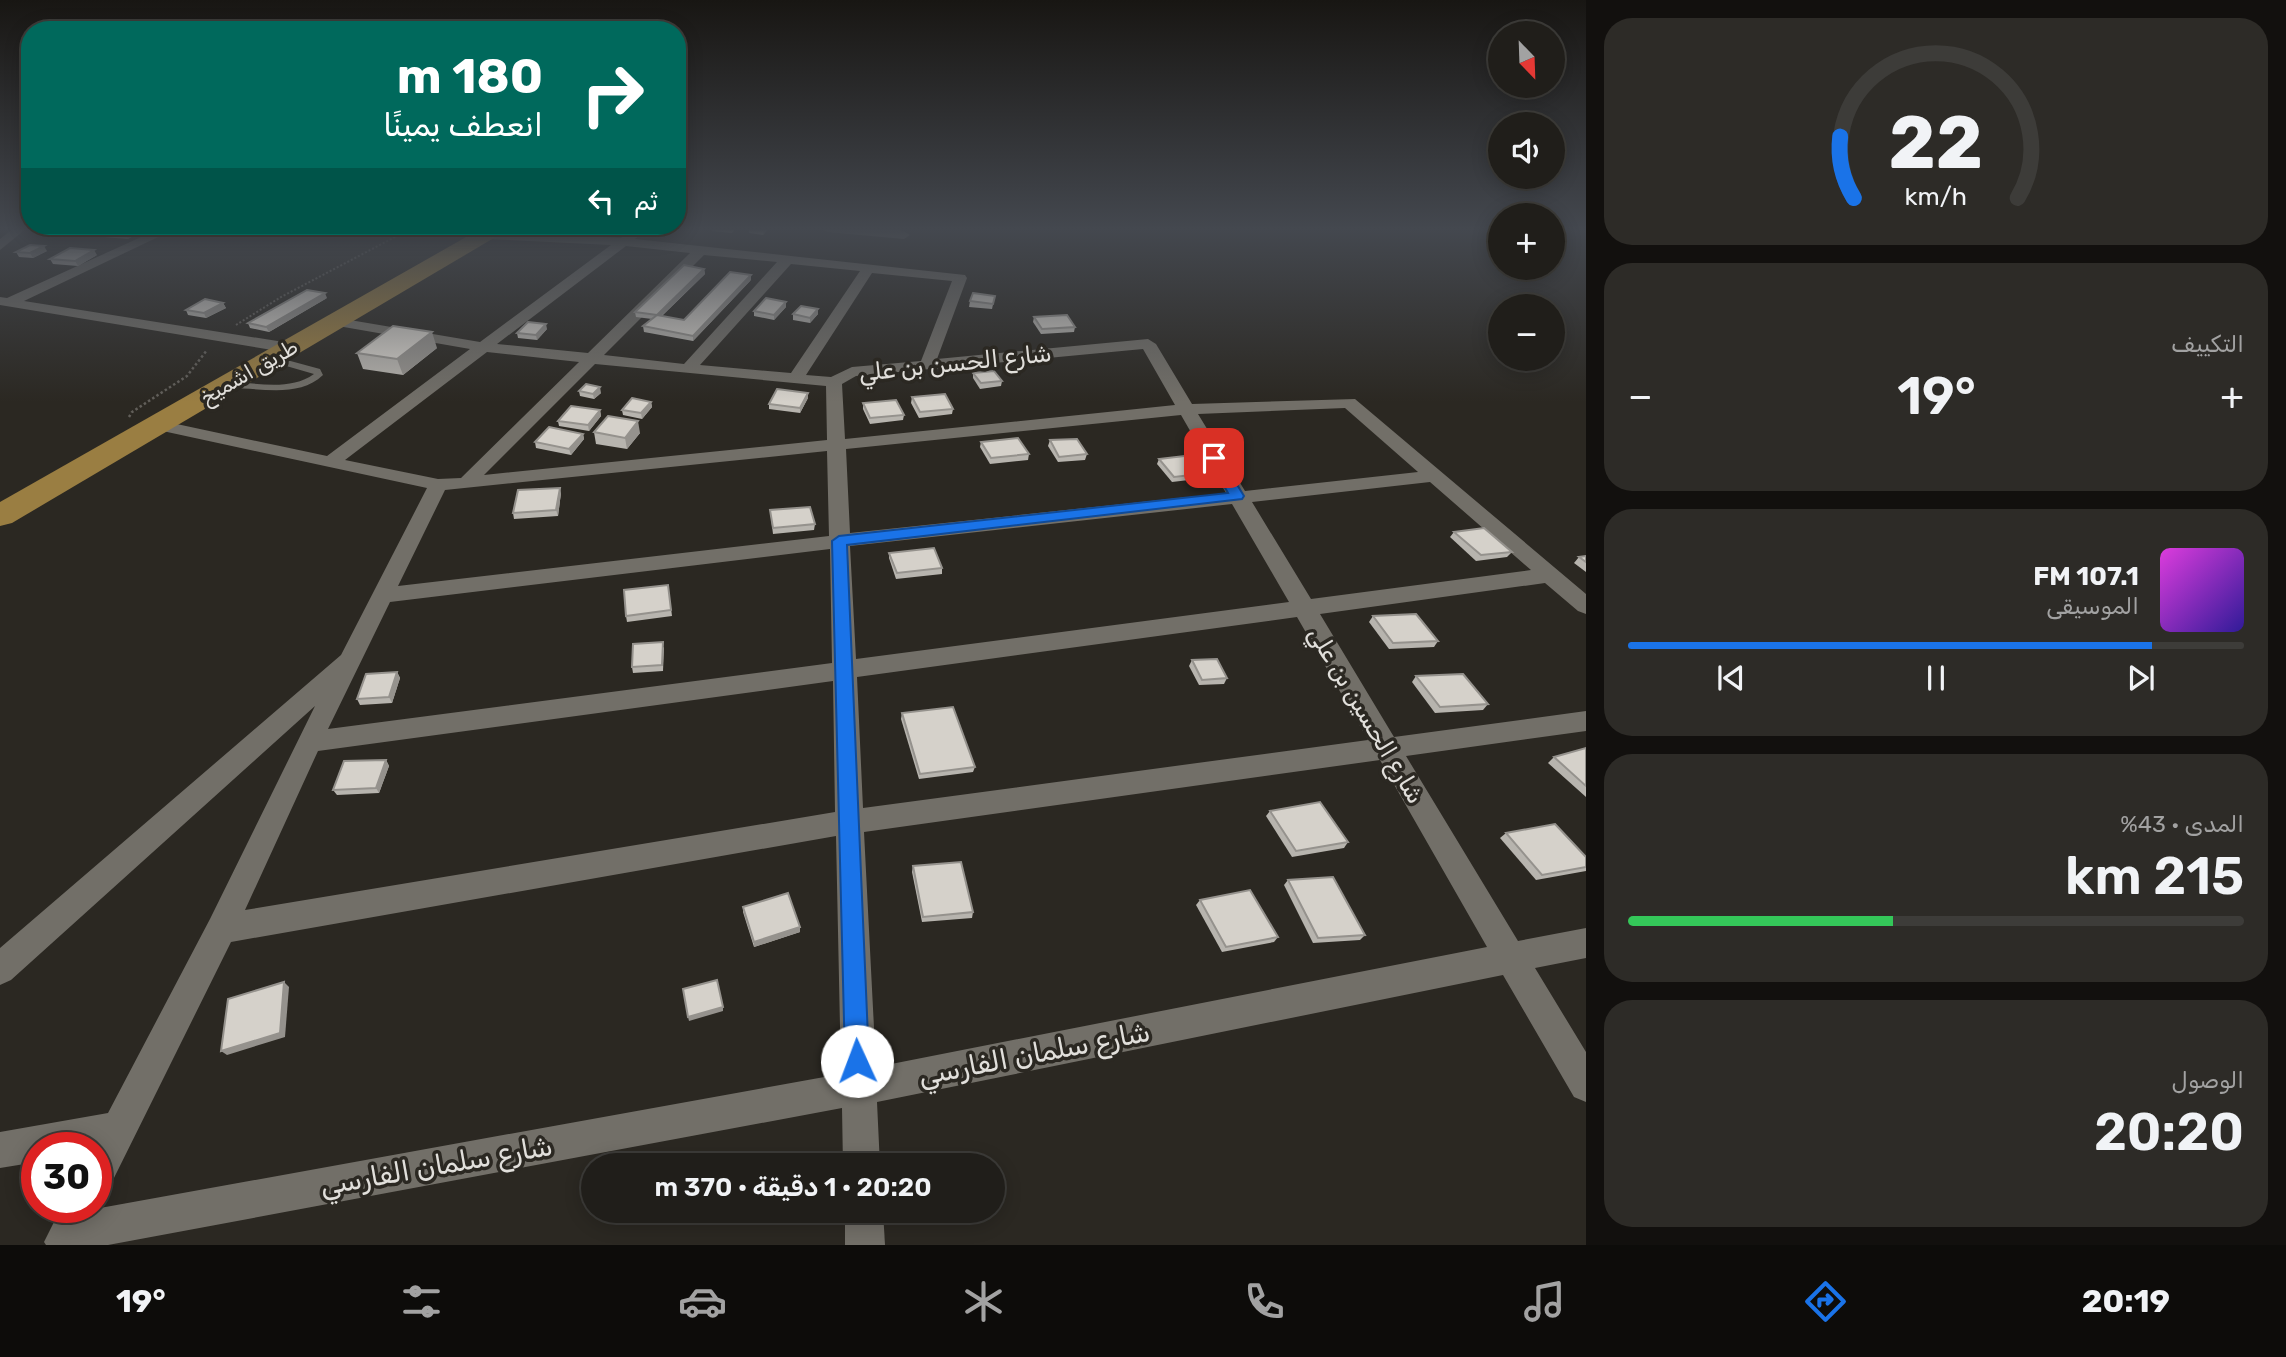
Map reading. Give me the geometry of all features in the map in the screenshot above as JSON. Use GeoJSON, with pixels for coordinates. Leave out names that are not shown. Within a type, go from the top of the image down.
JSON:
{"type":"FeatureCollection","features":[{"type":"Feature","properties":{"kind":"highway","name":"طريق اشميخ"},"geometry":{"type":"LineString","coordinates":[[0,516],[399,286]]}},
{"type":"Feature","properties":{"kind":"street"},"geometry":{"type":"LineString","coordinates":[[4,302],[40,286]]}},
{"type":"Feature","properties":{"kind":"street"},"geometry":{"type":"LineString","coordinates":[[330,462],[566,286]]}},
{"type":"Feature","properties":{"kind":"street"},"geometry":{"type":"LineString","coordinates":[[466,483],[664,286]]}},
{"type":"Feature","properties":{"kind":"street"},"geometry":{"type":"LineString","coordinates":[[688,369],[763,286]]}},
{"type":"Feature","properties":{"kind":"street"},"geometry":{"type":"LineString","coordinates":[[795,379],[856,286]]}},
{"type":"Feature","properties":{"kind":"street"},"geometry":{"type":"LineString","coordinates":[[927,365],[957,286]]}},
{"type":"Feature","properties":{"kind":"street"},"geometry":{"type":"LineString","coordinates":[[4,302],[217,336],[281,353]]}},
{"type":"Feature","properties":{"kind":"street"},"geometry":{"type":"LineString","coordinates":[[338,322],[484,346],[834,382]]}},
{"type":"Feature","properties":{"kind":"street","name":"شارع الحسن بن علي"},"geometry":{"type":"LineString","coordinates":[[861,1153],[834,382],[852,372],[1148,344]]}},
{"type":"Feature","properties":{"kind":"street","name":"شارع الحسين بن علي"},"geometry":{"type":"LineString","coordinates":[[1148,344],[1586,1085]]}},
{"type":"Feature","properties":{"kind":"street"},"geometry":{"type":"LineString","coordinates":[[158,425],[438,485],[1185,409],[1349,402],[1586,606]]}},
{"type":"Feature","properties":{"kind":"street"},"geometry":{"type":"LineString","coordinates":[[384,595],[839,541],[1434,476]]}},
{"type":"Feature","properties":{"kind":"street"},"geometry":{"type":"LineString","coordinates":[[112,1143],[221,929],[348,662],[438,485]]}},
{"type":"Feature","properties":{"kind":"street"},"geometry":{"type":"LineString","coordinates":[[309,742],[1550,575]]}},
{"type":"Feature","properties":{"kind":"street"},"geometry":{"type":"LineString","coordinates":[[0,969],[348,662]]}},
{"type":"Feature","properties":{"kind":"street"},"geometry":{"type":"LineString","coordinates":[[221,929],[849,822],[1586,721]]}},
{"type":"Feature","properties":{"kind":"street","name":"شارع سلمان الفارسي"},"geometry":{"type":"LineString","coordinates":[[70,1228],[858,1088],[1586,943]]}},
{"type":"Feature","properties":{"kind":"street"},"geometry":{"type":"LineString","coordinates":[[0,1150],[119,1129]]}},
{"type":"Feature","properties":{"kind":"street"},"geometry":{"type":"LineString","coordinates":[[864,1223],[865,1245]]}},
{"type":"Feature","properties":{"kind":"lane"},"geometry":{"type":"LineString","coordinates":[[228,385],[296,388],[304,386],[319,375],[317,371],[281,353]]}},
{"type":"Feature","properties":{"kind":"path"},"geometry":{"type":"LineString","coordinates":[[128,419],[132,412],[187,376],[217,336],[302,286]]}},
{"type":"Feature","properties":{"kind":"building"},"geometry":{"type":"Polygon","coordinates":[[[662,286],[687,286],[657,315],[635,312],[662,286]]]}},
{"type":"Feature","properties":{"kind":"building"},"geometry":{"type":"Polygon","coordinates":[[[716,286],[740,286],[693,336],[643,326],[657,315],[684,320],[716,286]]]}},
{"type":"Feature","properties":{"kind":"building"},"geometry":{"type":"Polygon","coordinates":[[[307,290],[325,293],[266,327],[248,323],[307,290]]]}},
{"type":"Feature","properties":{"kind":"building"},"geometry":{"type":"Polygon","coordinates":[[[973,293],[995,296],[993,304],[970,301],[973,293]]]}},
{"type":"Feature","properties":{"kind":"building"},"geometry":{"type":"Polygon","coordinates":[[[766,298],[786,302],[774,315],[754,311],[766,298]]]}},
{"type":"Feature","properties":{"kind":"building"},"geometry":{"type":"Polygon","coordinates":[[[205,299],[223,303],[204,313],[186,310],[205,299]]]}},
{"type":"Feature","properties":{"kind":"building"},"geometry":{"type":"Polygon","coordinates":[[[801,306],[818,309],[810,318],[793,314],[801,306]]]}},
{"type":"Feature","properties":{"kind":"building"},"geometry":{"type":"Polygon","coordinates":[[[1067,315],[1075,327],[1042,329],[1034,317],[1067,315]]]}},
{"type":"Feature","properties":{"kind":"building"},"geometry":{"type":"Polygon","coordinates":[[[528,322],[546,324],[536,335],[517,333],[528,322]]]}},
{"type":"Feature","properties":{"kind":"building"},"geometry":{"type":"Polygon","coordinates":[[[393,326],[432,332],[397,359],[357,353],[393,326]]]}},
{"type":"Feature","properties":{"kind":"building"},"geometry":{"type":"Polygon","coordinates":[[[994,371],[1002,381],[981,383],[973,373],[994,371]]]}},
{"type":"Feature","properties":{"kind":"building"},"geometry":{"type":"Polygon","coordinates":[[[586,384],[600,387],[593,394],[579,391],[586,384]]]}},
{"type":"Feature","properties":{"kind":"building"},"geometry":{"type":"Polygon","coordinates":[[[777,389],[808,393],[800,408],[769,404],[777,389]]]}},
{"type":"Feature","properties":{"kind":"building"},"geometry":{"type":"Polygon","coordinates":[[[945,394],[953,409],[920,412],[912,397],[945,394]]]}},
{"type":"Feature","properties":{"kind":"building"},"geometry":{"type":"Polygon","coordinates":[[[632,398],[651,402],[641,413],[622,410],[632,398]]]}},
{"type":"Feature","properties":{"kind":"building"},"geometry":{"type":"Polygon","coordinates":[[[896,400],[904,415],[870,418],[863,403],[896,400]]]}},
{"type":"Feature","properties":{"kind":"building"},"geometry":{"type":"Polygon","coordinates":[[[571,406],[600,410],[588,425],[558,421],[571,406]]]}},
{"type":"Feature","properties":{"kind":"building"},"geometry":{"type":"Polygon","coordinates":[[[608,416],[638,421],[625,438],[594,432],[608,416]]]}},
{"type":"Feature","properties":{"kind":"building"},"geometry":{"type":"Polygon","coordinates":[[[549,427],[583,434],[569,449],[535,442],[549,427]]]}},
{"type":"Feature","properties":{"kind":"building"},"geometry":{"type":"Polygon","coordinates":[[[1018,438],[1029,454],[991,458],[981,442],[1018,438]]]}},
{"type":"Feature","properties":{"kind":"building"},"geometry":{"type":"Polygon","coordinates":[[[1077,439],[1087,454],[1059,457],[1050,440],[1077,439]]]}},
{"type":"Feature","properties":{"kind":"building"},"geometry":{"type":"Polygon","coordinates":[[[1193,455],[1209,473],[1174,477],[1159,459],[1193,455]]]}},
{"type":"Feature","properties":{"kind":"building"},"geometry":{"type":"Polygon","coordinates":[[[560,488],[556,510],[513,513],[518,490],[560,488]]]}},
{"type":"Feature","properties":{"kind":"building"},"geometry":{"type":"Polygon","coordinates":[[[810,507],[815,524],[773,528],[770,510],[810,507]]]}},
{"type":"Feature","properties":{"kind":"building"},"geometry":{"type":"Polygon","coordinates":[[[1484,528],[1512,552],[1481,555],[1454,532],[1484,528]]]}},
{"type":"Feature","properties":{"kind":"building"},"geometry":{"type":"Polygon","coordinates":[[[934,548],[942,568],[897,573],[889,553],[934,548]]]}},
{"type":"Feature","properties":{"kind":"building"},"geometry":{"type":"Polygon","coordinates":[[[668,585],[671,610],[626,616],[624,590],[668,585]]]}},
{"type":"Feature","properties":{"kind":"building"},"geometry":{"type":"Polygon","coordinates":[[[1416,614],[1438,641],[1393,643],[1373,616],[1416,614]]]}},
{"type":"Feature","properties":{"kind":"building"},"geometry":{"type":"Polygon","coordinates":[[[663,642],[662,665],[632,667],[633,644],[663,642]]]}},
{"type":"Feature","properties":{"kind":"building"},"geometry":{"type":"Polygon","coordinates":[[[1217,659],[1227,678],[1202,680],[1192,660],[1217,659]]]}},
{"type":"Feature","properties":{"kind":"building"},"geometry":{"type":"Polygon","coordinates":[[[397,672],[389,697],[357,699],[366,674],[397,672]]]}},
{"type":"Feature","properties":{"kind":"building"},"geometry":{"type":"Polygon","coordinates":[[[1463,674],[1488,704],[1440,707],[1416,676],[1463,674]]]}},
{"type":"Feature","properties":{"kind":"building"},"geometry":{"type":"Polygon","coordinates":[[[953,707],[975,767],[920,774],[902,713],[953,707]]]}},
{"type":"Feature","properties":{"kind":"building"},"geometry":{"type":"Polygon","coordinates":[[[1586,748],[1586,786],[1554,757],[1586,748]]]}},
{"type":"Feature","properties":{"kind":"building"},"geometry":{"type":"Polygon","coordinates":[[[386,760],[376,788],[333,790],[344,761],[386,760]]]}},
{"type":"Feature","properties":{"kind":"building"},"geometry":{"type":"Polygon","coordinates":[[[1320,802],[1348,842],[1296,851],[1270,811],[1320,802]]]}},
{"type":"Feature","properties":{"kind":"building"},"geometry":{"type":"Polygon","coordinates":[[[1555,824],[1586,857],[1586,867],[1542,875],[1506,833],[1555,824]]]}},
{"type":"Feature","properties":{"kind":"building"},"geometry":{"type":"Polygon","coordinates":[[[961,862],[973,912],[923,917],[913,866],[961,862]]]}},
{"type":"Feature","properties":{"kind":"building"},"geometry":{"type":"Polygon","coordinates":[[[1333,877],[1365,935],[1318,938],[1288,880],[1333,877]]]}},
{"type":"Feature","properties":{"kind":"building"},"geometry":{"type":"Polygon","coordinates":[[[1250,890],[1278,937],[1226,947],[1200,900],[1250,890]]]}},
{"type":"Feature","properties":{"kind":"building"},"geometry":{"type":"Polygon","coordinates":[[[788,893],[800,927],[754,942],[743,907],[788,893]]]}},
{"type":"Feature","properties":{"kind":"building"},"geometry":{"type":"Polygon","coordinates":[[[717,980],[723,1007],[688,1017],[683,989],[717,980]]]}},
{"type":"Feature","properties":{"kind":"building"},"geometry":{"type":"Polygon","coordinates":[[[284,982],[280,1033],[221,1051],[228,999],[284,982]]]}},
{"type":"Feature","properties":{"kind":"route"},"geometry":{"type":"LineString","coordinates":[[857,1061],[839,541],[1237,496],[1214,458]]}}]}
